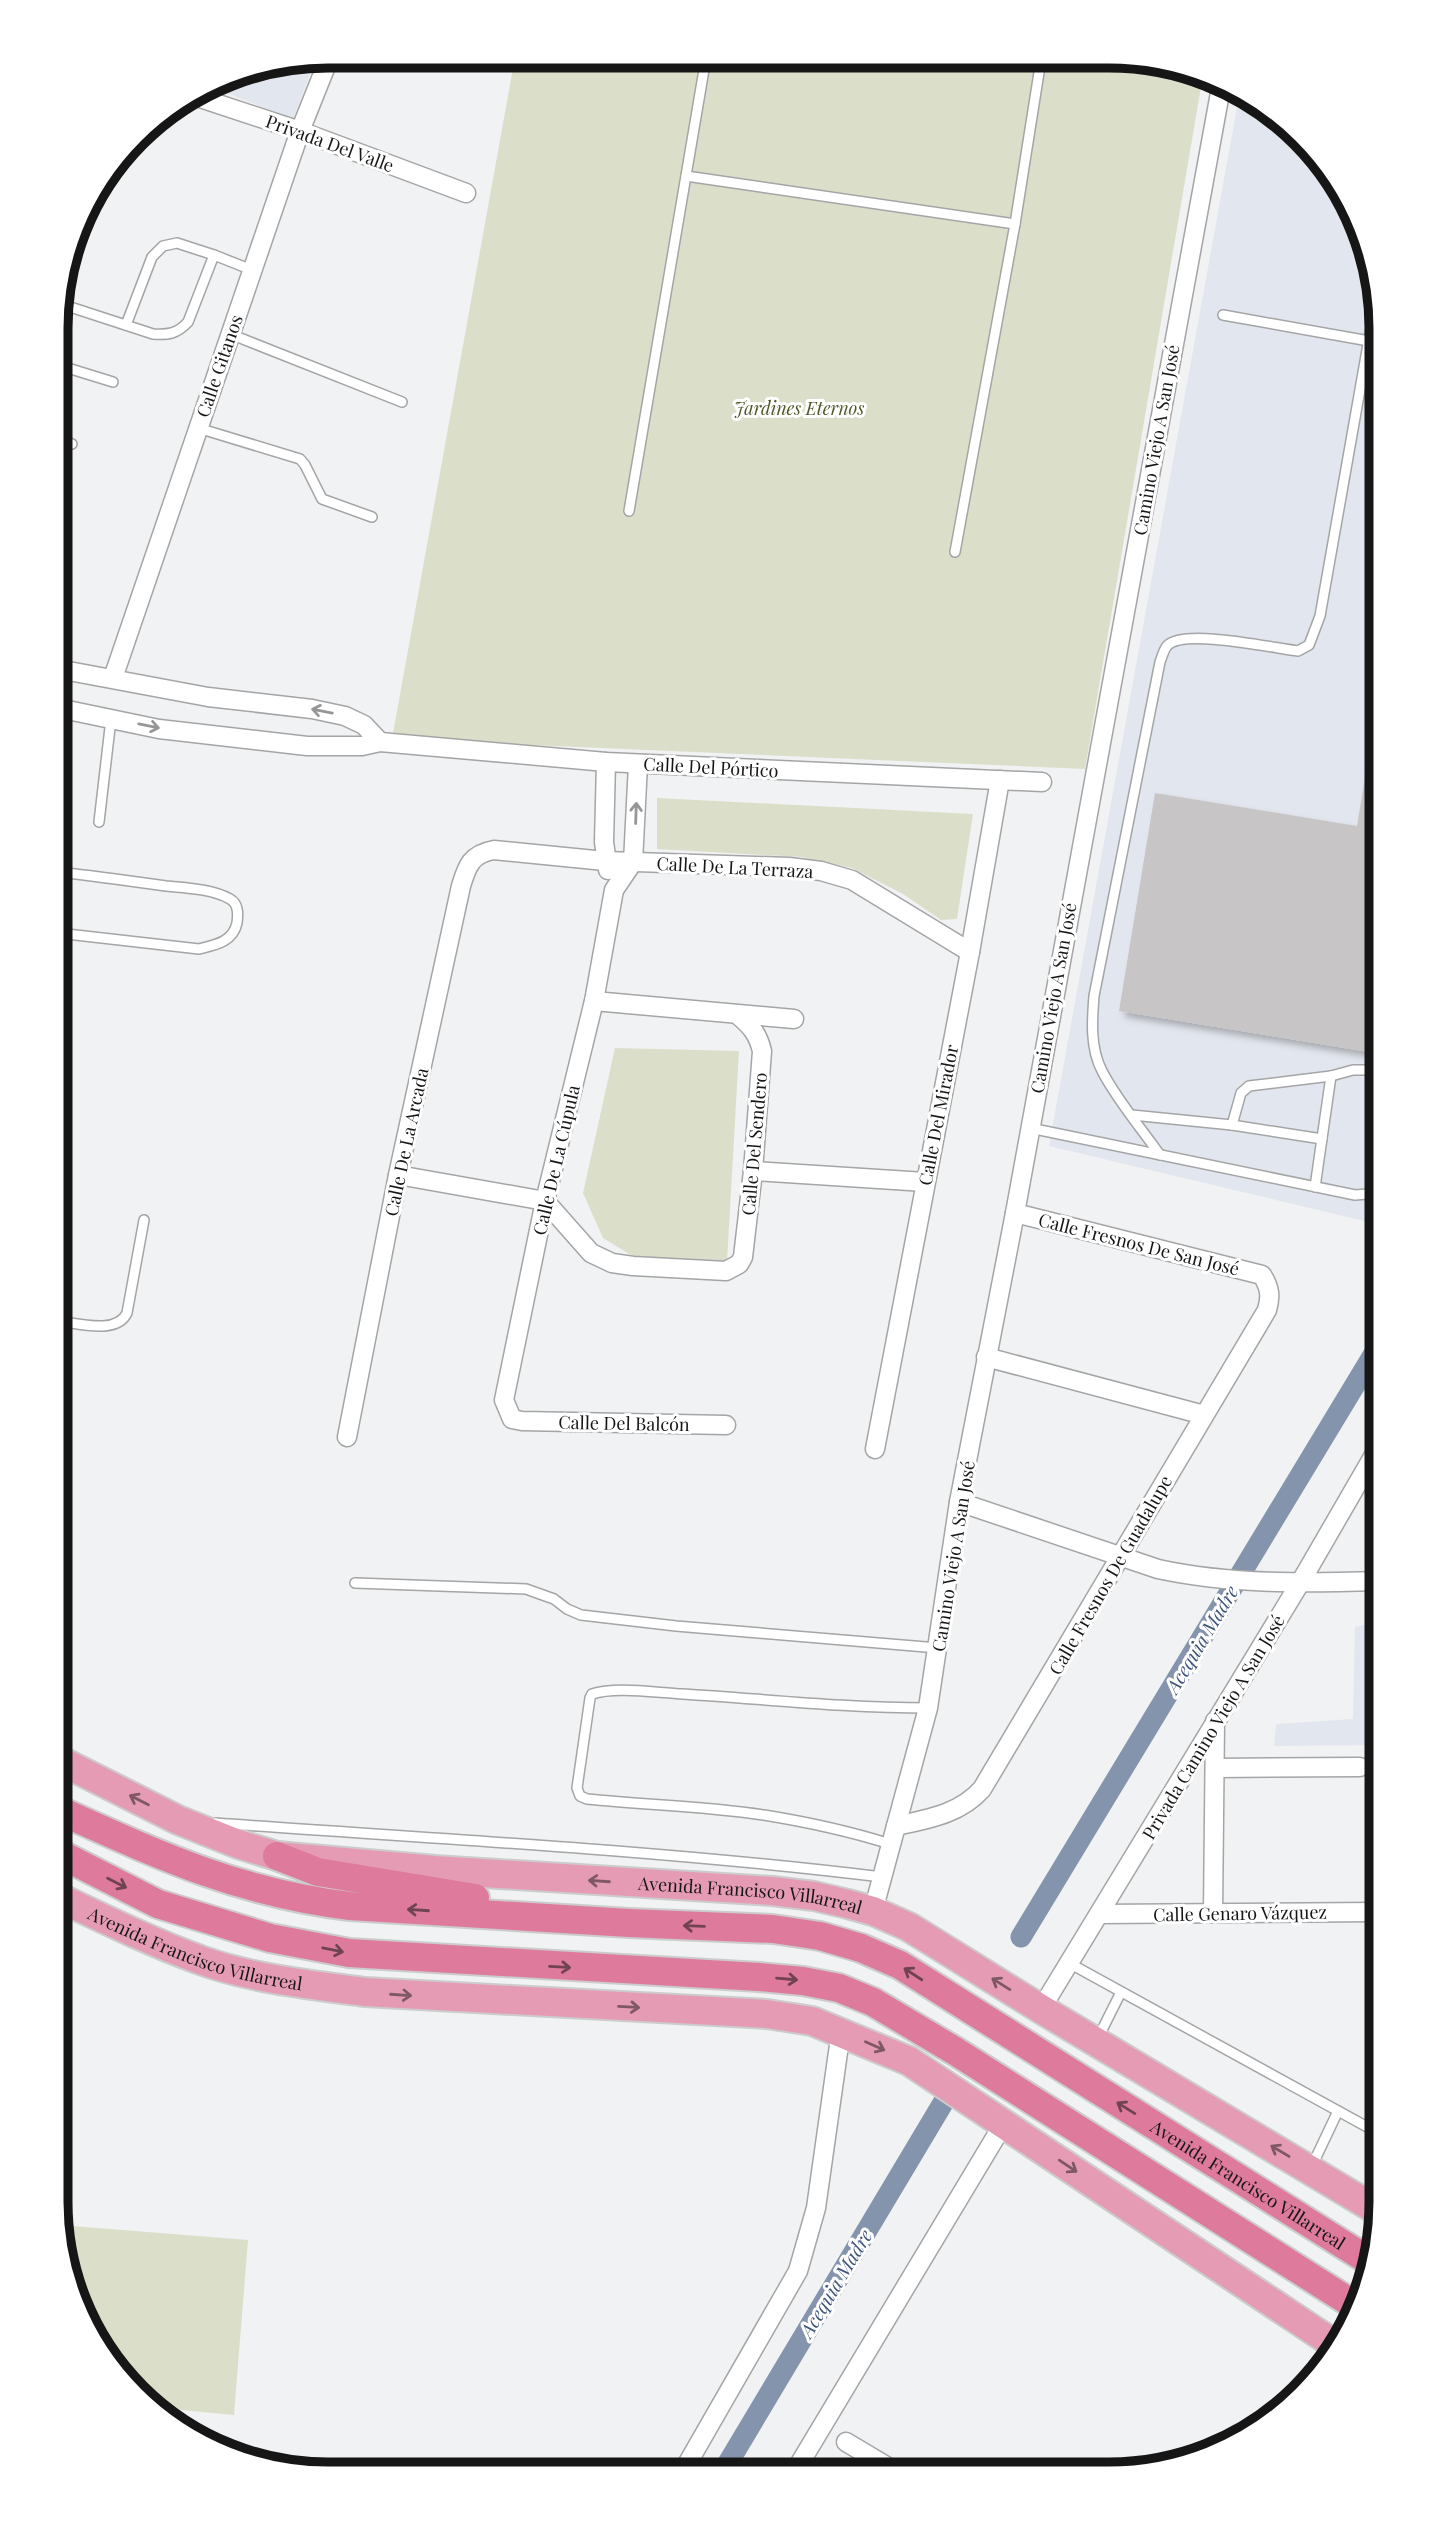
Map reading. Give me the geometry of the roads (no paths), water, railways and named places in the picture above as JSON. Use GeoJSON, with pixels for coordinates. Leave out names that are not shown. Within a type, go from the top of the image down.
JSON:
{"type":"FeatureCollection","features":[{"type":"Feature","properties":{"kind":"highway","name":"Avenida Francisco Villarreal"},"geometry":{"type":"LineString","coordinates":[[68,1814],[212,1876],[307,1901],[629,1923],[773,1929],[820,1936],[860,1948],[900,1965],[1363,2257]]}},
{"type":"Feature","properties":{"kind":"highway"},"geometry":{"type":"LineString","coordinates":[[277,1856],[318,1872],[629,1923]]}},
{"type":"Feature","properties":{"kind":"highway","name":"Avenida Francisco Villarreal"},"geometry":{"type":"LineString","coordinates":[[68,1858],[158,1904],[270,1938],[349,1953],[759,1977],[839,1988],[873,2002],[955,2051],[1347,2305]]}},
{"type":"Feature","properties":{"kind":"main road","name":"Avenida Francisco Villarreal"},"geometry":{"type":"LineString","coordinates":[[68,1765],[178,1820],[277,1856],[435,1870],[772,1891],[814,1896],[873,1911],[909,1927],[1369,2204]]}},
{"type":"Feature","properties":{"kind":"main road","name":"Avenida Francisco Villarreal"},"geometry":{"type":"LineString","coordinates":[[68,1902],[205,1962],[306,1984],[431,1997],[767,2014],[812,2021],[841,2031],[909,2062],[1329,2340]]}},
{"type":"Feature","properties":{"kind":"street","name":"Calle Gitanos"},"geometry":{"type":"LineString","coordinates":[[113,678],[300,131],[325,68]]}},
{"type":"Feature","properties":{"kind":"street","name":"Camino Viejo A San José"},"geometry":{"type":"LineString","coordinates":[[873,1911],[928,1708],[959,1503],[1015,1213],[1220,93]]}},
{"type":"Feature","properties":{"kind":"street","name":"Privada Del Valle"},"geometry":{"type":"LineString","coordinates":[[205,99],[300,131],[466,193]]}},
{"type":"Feature","properties":{"kind":"street"},"geometry":{"type":"LineString","coordinates":[[68,671],[208,697],[312,709],[345,716],[363,725],[380,742]]}},
{"type":"Feature","properties":{"kind":"street","name":"Calle Del Pórtico"},"geometry":{"type":"LineString","coordinates":[[68,710],[159,729],[307,746],[352,747],[380,742],[638,764],[1042,782]]}},
{"type":"Feature","properties":{"kind":"street","name":"Calle De La Cúpula"},"geometry":{"type":"LineString","coordinates":[[607,762],[605,861],[614,890]]}},
{"type":"Feature","properties":{"kind":"street","name":"Calle De La Cúpula"},"geometry":{"type":"LineString","coordinates":[[522,1421],[512,1419],[504,1400],[505,1388],[545,1201],[594,1001],[614,890],[632,862],[638,764]]}},
{"type":"Feature","properties":{"kind":"street","name":"Calle Del Mirador"},"geometry":{"type":"LineString","coordinates":[[875,1449],[970,952],[1000,780]]}},
{"type":"Feature","properties":{"kind":"street","name":"Calle De La Terraza"},"geometry":{"type":"LineString","coordinates":[[480,852],[494,850],[605,861],[789,867],[821,872],[852,880],[970,952]]}},
{"type":"Feature","properties":{"kind":"street","name":"Calle De La Arcada"},"geometry":{"type":"LineString","coordinates":[[347,1437],[398,1175],[460,886],[471,861],[480,852]]}},
{"type":"Feature","properties":{"kind":"street"},"geometry":{"type":"LineString","coordinates":[[594,1001],[794,1019]]}},
{"type":"Feature","properties":{"kind":"street","name":"Calle Del Sendero"},"geometry":{"type":"LineString","coordinates":[[545,1201],[591,1253],[612,1263],[726,1271],[739,1264],[743,1257],[753,1171],[762,1051],[759,1037],[739,1016]]}},
{"type":"Feature","properties":{"kind":"street"},"geometry":{"type":"LineString","coordinates":[[753,1171],[925,1182]]}},
{"type":"Feature","properties":{"kind":"street"},"geometry":{"type":"LineString","coordinates":[[398,1175],[545,1201]]}},
{"type":"Feature","properties":{"kind":"street","name":"Calle Fresnos De San José"},"geometry":{"type":"LineString","coordinates":[[1015,1213],[1262,1275]]}},
{"type":"Feature","properties":{"kind":"street","name":"Calle Fresnos De Guadalupe"},"geometry":{"type":"LineString","coordinates":[[896,1826],[958,1808],[972,1800],[982,1789],[1267,1310],[1269,1286],[1262,1275]]}},
{"type":"Feature","properties":{"kind":"street"},"geometry":{"type":"LineString","coordinates":[[986,1357],[1204,1415]]}},
{"type":"Feature","properties":{"kind":"street","name":"Calle Del Balcón"},"geometry":{"type":"LineString","coordinates":[[522,1421],[726,1425]]}},
{"type":"Feature","properties":{"kind":"street","name":"Privada Camino Viejo A San José"},"geometry":{"type":"LineString","coordinates":[[1041,2009],[1300,1583],[1369,1464]]}},
{"type":"Feature","properties":{"kind":"street"},"geometry":{"type":"LineString","coordinates":[[959,1503],[1158,1569],[1262,1582],[1369,1581]]}},
{"type":"Feature","properties":{"kind":"street"},"geometry":{"type":"LineString","coordinates":[[1213,1912],[1215,1721]]}},
{"type":"Feature","properties":{"kind":"street"},"geometry":{"type":"LineString","coordinates":[[1215,1769],[1360,1767]]}},
{"type":"Feature","properties":{"kind":"street","name":"Calle Genaro Vázquez"},"geometry":{"type":"LineString","coordinates":[[1099,1914],[1369,1912]]}},
{"type":"Feature","properties":{"kind":"street"},"geometry":{"type":"LineString","coordinates":[[688,2462],[798,2271],[817,2208],[841,2031]]}},
{"type":"Feature","properties":{"kind":"street"},"geometry":{"type":"LineString","coordinates":[[801,2462],[1004,2123]]}},
{"type":"Feature","properties":{"kind":"street"},"geometry":{"type":"LineString","coordinates":[[846,2441],[879,2462]]}},
{"type":"Feature","properties":{"kind":"lane"},"geometry":{"type":"LineString","coordinates":[[629,511],[704,68]]}},
{"type":"Feature","properties":{"kind":"lane"},"geometry":{"type":"LineString","coordinates":[[955,552],[1015,224],[1040,68]]}},
{"type":"Feature","properties":{"kind":"lane"},"geometry":{"type":"LineString","coordinates":[[686,176],[1015,224]]}},
{"type":"Feature","properties":{"kind":"lane"},"geometry":{"type":"LineString","coordinates":[[126,325],[152,257],[163,246],[177,243],[252,270]]}},
{"type":"Feature","properties":{"kind":"lane"},"geometry":{"type":"LineString","coordinates":[[69,307],[153,334],[168,335],[180,330],[188,322],[214,255]]}},
{"type":"Feature","properties":{"kind":"lane"},"geometry":{"type":"LineString","coordinates":[[1160,1155],[1100,1069],[1092,1020],[1094,996],[1160,662],[1167,646],[1179,639],[1197,637],[1298,651],[1309,645],[1320,615],[1369,341],[1223,315]]}},
{"type":"Feature","properties":{"kind":"lane"},"geometry":{"type":"LineString","coordinates":[[230,334],[402,402]]}},
{"type":"Feature","properties":{"kind":"lane"},"geometry":{"type":"LineString","coordinates":[[68,368],[113,382]]}},
{"type":"Feature","properties":{"kind":"lane"},"geometry":{"type":"LineString","coordinates":[[198,428],[300,459],[322,499],[372,517]]}},
{"type":"Feature","properties":{"kind":"lane"},"geometry":{"type":"LineString","coordinates":[[68,443],[72,444]]}},
{"type":"Feature","properties":{"kind":"lane"},"geometry":{"type":"LineString","coordinates":[[99,822],[111,719]]}},
{"type":"Feature","properties":{"kind":"lane"},"geometry":{"type":"LineString","coordinates":[[68,873],[206,891],[231,899],[238,911],[235,930],[230,937],[222,943],[199,949],[68,934]]}},
{"type":"Feature","properties":{"kind":"lane"},"geometry":{"type":"LineString","coordinates":[[1232,1125],[1241,1093],[1249,1086],[1331,1076],[1353,1070],[1369,1070]]}},
{"type":"Feature","properties":{"kind":"lane"},"geometry":{"type":"LineString","coordinates":[[1315,1187],[1331,1076]]}},
{"type":"Feature","properties":{"kind":"lane"},"geometry":{"type":"LineString","coordinates":[[1132,1115],[1232,1125],[1322,1139]]}},
{"type":"Feature","properties":{"kind":"lane"},"geometry":{"type":"LineString","coordinates":[[1030,1128],[1355,1195],[1369,1194]]}},
{"type":"Feature","properties":{"kind":"lane"},"geometry":{"type":"LineString","coordinates":[[68,1322],[113,1325],[124,1320],[144,1220]]}},
{"type":"Feature","properties":{"kind":"lane"},"geometry":{"type":"LineString","coordinates":[[355,1583],[526,1589],[554,1599],[581,1615],[676,1626],[907,1643],[939,1648]]}},
{"type":"Feature","properties":{"kind":"lane"},"geometry":{"type":"LineString","coordinates":[[890,1844],[850,1832],[762,1815],[625,1803],[580,1796],[578,1788],[590,1698],[592,1694],[603,1692],[650,1692],[832,1705],[928,1708]]}},
{"type":"Feature","properties":{"kind":"lane"},"geometry":{"type":"LineString","coordinates":[[178,1820],[765,1863],[882,1877]]}},
{"type":"Feature","properties":{"kind":"lane"},"geometry":{"type":"LineString","coordinates":[[1069,1963],[1369,2128]]}},
{"type":"Feature","properties":{"kind":"lane"},"geometry":{"type":"LineString","coordinates":[[1096,2042],[1121,1992]]}},
{"type":"Feature","properties":{"kind":"lane"},"geometry":{"type":"LineString","coordinates":[[1310,2169],[1338,2112]]}},
{"type":"Feature","properties":{"kind":"waterway","name":"Acequia Madre"},"geometry":{"type":"LineString","coordinates":[[1021,1937],[1369,1362]]}},
{"type":"Feature","properties":{"kind":"waterway","name":"Acequia Madre"},"geometry":{"type":"LineString","coordinates":[[729,2462],[949,2093]]}},
{"type":"Feature","properties":{"kind":"park label","name":"Jardines Eternos"},"geometry":{"type":"Point","coordinates":[799,408]}}]}
